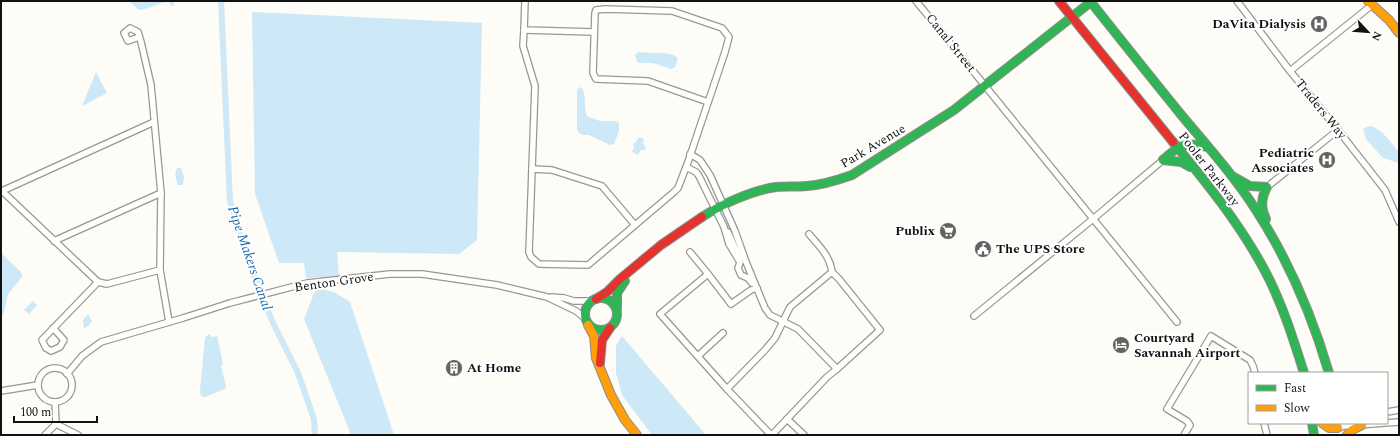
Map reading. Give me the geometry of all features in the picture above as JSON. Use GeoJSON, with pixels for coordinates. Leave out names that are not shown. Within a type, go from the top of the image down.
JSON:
{"type":"FeatureCollection","features":[{"type":"Feature","properties":{"kind":"main road","name":"Pooler Parkway"},"geometry":{"type":"LineString","coordinates":[[1059,1],[1232,217],[1265,271],[1290,328],[1304,372]]}},
{"type":"Feature","properties":{"kind":"main road","name":"Park Avenue"},"geometry":{"type":"LineString","coordinates":[[594,300],[607,292],[620,278],[627,274],[661,245],[723,204],[747,195],[776,187],[810,186],[838,180],[852,174],[954,110],[1091,1]]}},
{"type":"Feature","properties":{"kind":"main road","name":"Pooler Parkway"},"geometry":{"type":"LineString","coordinates":[[1091,1],[1227,171],[1256,210],[1281,252],[1310,315],[1329,372]]}},
{"type":"Feature","properties":{"kind":"main road"},"geometry":{"type":"LineString","coordinates":[[1370,3],[1389,20],[1399,33]]}},
{"type":"Feature","properties":{"kind":"main road"},"geometry":{"type":"LineString","coordinates":[[1389,20],[1399,26]]}},
{"type":"Feature","properties":{"kind":"main road"},"geometry":{"type":"LineString","coordinates":[[1162,128],[1167,146],[1166,154],[1163,160]]}},
{"type":"Feature","properties":{"kind":"main road"},"geometry":{"type":"LineString","coordinates":[[1163,160],[1177,148],[1188,143],[1208,147]]}},
{"type":"Feature","properties":{"kind":"main road"},"geometry":{"type":"LineString","coordinates":[[1163,160],[1181,162],[1197,172]]}},
{"type":"Feature","properties":{"kind":"main road"},"geometry":{"type":"LineString","coordinates":[[1227,171],[1240,181],[1250,186],[1267,187],[1262,198],[1261,206],[1263,214],[1277,238],[1281,252]]}},
{"type":"Feature","properties":{"kind":"main road","name":"Park Avenue"},"geometry":{"type":"LineString","coordinates":[[617,310],[616,298],[618,288],[625,280],[627,274]]}},
{"type":"Feature","properties":{"kind":"main road"},"geometry":{"type":"LineString","coordinates":[[600,364],[602,340],[615,322],[617,316],[617,310],[614,304],[603,298],[594,300],[587,307],[585,313],[587,322],[593,330],[596,358],[600,364],[613,400],[620,414],[636,435]]}},
{"type":"Feature","properties":{"kind":"main road"},"geometry":{"type":"LineString","coordinates":[[587,322],[593,329],[599,330],[610,328]]}},
{"type":"Feature","properties":{"kind":"main road"},"geometry":{"type":"LineString","coordinates":[[1312,424],[1314,435]]}},
{"type":"Feature","properties":{"kind":"main road"},"geometry":{"type":"LineString","coordinates":[[1323,424],[1329,428],[1338,429]]}},
{"type":"Feature","properties":{"kind":"main road"},"geometry":{"type":"LineString","coordinates":[[1347,435],[1352,430],[1362,425]]}},
{"type":"Feature","properties":{"kind":"street"},"geometry":{"type":"LineString","coordinates":[[525,1],[523,46],[535,86],[529,252],[531,257],[539,264],[588,265],[678,188],[686,167],[728,43],[729,37],[722,28],[672,11],[596,10],[593,73],[596,79],[648,81],[708,102]]}},
{"type":"Feature","properties":{"kind":"street","name":"Canal Street"},"geometry":{"type":"LineString","coordinates":[[916,1],[1177,322]]}},
{"type":"Feature","properties":{"kind":"street","name":"Traders Way"},"geometry":{"type":"LineString","coordinates":[[1237,1],[1290,71],[1385,190],[1399,222]]}},
{"type":"Feature","properties":{"kind":"street"},"geometry":{"type":"LineString","coordinates":[[1290,71],[1370,3]]}},
{"type":"Feature","properties":{"kind":"street"},"geometry":{"type":"LineString","coordinates":[[524,30],[594,32]]}},
{"type":"Feature","properties":{"kind":"street"},"geometry":{"type":"LineString","coordinates":[[139,37],[151,85],[161,193],[160,270],[169,322]]}},
{"type":"Feature","properties":{"kind":"street"},"geometry":{"type":"LineString","coordinates":[[154,122],[2,190],[98,282],[107,284],[160,270]]}},
{"type":"Feature","properties":{"kind":"street"},"geometry":{"type":"LineString","coordinates":[[1267,187],[1338,130]]}},
{"type":"Feature","properties":{"kind":"street"},"geometry":{"type":"LineString","coordinates":[[690,154],[700,160],[705,166],[735,231],[765,308],[770,315],[798,329],[837,369]]}},
{"type":"Feature","properties":{"kind":"street"},"geometry":{"type":"LineString","coordinates":[[974,316],[1163,160]]}},
{"type":"Feature","properties":{"kind":"street"},"geometry":{"type":"LineString","coordinates":[[686,167],[696,172],[699,176],[724,227],[729,244],[740,262],[738,268],[741,275],[748,278],[756,287]]}},
{"type":"Feature","properties":{"kind":"street"},"geometry":{"type":"LineString","coordinates":[[532,169],[552,170],[602,186],[635,225]]}},
{"type":"Feature","properties":{"kind":"street"},"geometry":{"type":"LineString","coordinates":[[54,241],[161,193]]}},
{"type":"Feature","properties":{"kind":"street"},"geometry":{"type":"LineString","coordinates":[[708,274],[660,314],[727,389],[771,435],[827,377],[880,330],[832,272],[831,264],[826,254],[809,234]]}},
{"type":"Feature","properties":{"kind":"street"},"geometry":{"type":"LineString","coordinates":[[690,252],[731,304],[756,287]]}},
{"type":"Feature","properties":{"kind":"street"},"geometry":{"type":"LineString","coordinates":[[727,389],[775,338],[790,307],[832,272]]}},
{"type":"Feature","properties":{"kind":"street","name":"Benton Grove"},"geometry":{"type":"LineString","coordinates":[[67,374],[82,356],[101,342],[246,299],[306,283],[390,274],[422,274],[497,285],[547,297],[564,298],[574,301],[594,300]]}},
{"type":"Feature","properties":{"kind":"street"},"geometry":{"type":"LineString","coordinates":[[54,328],[98,282]]}},
{"type":"Feature","properties":{"kind":"street","name":"Benton Grove"},"geometry":{"type":"LineString","coordinates":[[547,297],[576,311],[587,322]]}},
{"type":"Feature","properties":{"kind":"street"},"geometry":{"type":"LineString","coordinates":[[698,356],[723,334]]}},
{"type":"Feature","properties":{"kind":"street"},"geometry":{"type":"LineString","coordinates":[[1184,435],[1190,425],[1187,421],[1166,409],[1211,336],[1250,360],[1255,372]]}},
{"type":"Feature","properties":{"kind":"street"},"geometry":{"type":"LineString","coordinates":[[57,369],[67,374],[72,383],[69,394],[66,398],[56,402],[50,401],[41,395],[38,384],[46,371],[57,369]]}},
{"type":"Feature","properties":{"kind":"street"},"geometry":{"type":"LineString","coordinates":[[1,391],[38,384]]}},
{"type":"Feature","properties":{"kind":"street"},"geometry":{"type":"LineString","coordinates":[[45,435],[56,424],[56,402]]}},
{"type":"Feature","properties":{"kind":"street"},"geometry":{"type":"LineString","coordinates":[[1388,412],[1399,410]]}},
{"type":"Feature","properties":{"kind":"street"},"geometry":{"type":"LineString","coordinates":[[787,419],[804,435]]}},
{"type":"Feature","properties":{"kind":"street"},"geometry":{"type":"LineString","coordinates":[[1388,423],[1399,422]]}},
{"type":"Feature","properties":{"kind":"street"},"geometry":{"type":"LineString","coordinates":[[56,424],[78,435]]}},
{"type":"Feature","properties":{"kind":"street"},"geometry":{"type":"LineString","coordinates":[[1264,424],[1266,435]]}},
{"type":"Feature","properties":{"kind":"street"},"geometry":{"type":"LineString","coordinates":[[1338,429],[1344,426],[1374,424]]}},
{"type":"Feature","properties":{"kind":"water"},"geometry":{"type":"Polygon","coordinates":[[[129,1],[168,1],[139,10],[129,1]]]}},
{"type":"Feature","properties":{"kind":"water"},"geometry":{"type":"Polygon","coordinates":[[[168,1],[174,1],[173,7],[168,1]]]}},
{"type":"Feature","properties":{"kind":"water"},"geometry":{"type":"Polygon","coordinates":[[[252,12],[482,23],[477,240],[459,254],[337,252],[339,276],[306,278],[304,263],[279,263],[255,194],[252,12]]]}},
{"type":"Feature","properties":{"kind":"water"},"geometry":{"type":"Polygon","coordinates":[[[638,52],[665,53],[678,58],[675,67],[671,69],[653,63],[637,62],[635,55],[638,52]]]}},
{"type":"Feature","properties":{"kind":"water"},"geometry":{"type":"Polygon","coordinates":[[[96,72],[107,93],[82,106],[96,72]]]}},
{"type":"Feature","properties":{"kind":"water"},"geometry":{"type":"Polygon","coordinates":[[[580,87],[582,88],[584,94],[587,116],[600,121],[615,121],[619,123],[619,131],[614,144],[610,145],[589,135],[579,133],[577,129],[577,90],[580,87]]]}},
{"type":"Feature","properties":{"kind":"water"},"geometry":{"type":"Polygon","coordinates":[[[1369,126],[1382,132],[1399,152],[1399,163],[1383,158],[1366,139],[1363,129],[1369,126]]]}},
{"type":"Feature","properties":{"kind":"water"},"geometry":{"type":"Polygon","coordinates":[[[639,137],[644,139],[643,144],[646,147],[645,150],[641,150],[638,155],[632,152],[634,147],[633,145],[639,137]]]}},
{"type":"Feature","properties":{"kind":"water"},"geometry":{"type":"Polygon","coordinates":[[[177,168],[181,168],[184,177],[183,185],[178,185],[177,183],[175,174],[177,168]]]}},
{"type":"Feature","properties":{"kind":"water"},"geometry":{"type":"Polygon","coordinates":[[[1,253],[21,272],[22,277],[8,294],[1,318],[1,253]]]}},
{"type":"Feature","properties":{"kind":"water"},"geometry":{"type":"Polygon","coordinates":[[[316,288],[334,292],[350,302],[394,435],[350,435],[304,319],[316,288]]]}},
{"type":"Feature","properties":{"kind":"water"},"geometry":{"type":"Polygon","coordinates":[[[33,301],[37,305],[29,314],[24,310],[33,301]]]}},
{"type":"Feature","properties":{"kind":"water"},"geometry":{"type":"Polygon","coordinates":[[[88,314],[92,321],[84,329],[83,320],[88,314]]]}},
{"type":"Feature","properties":{"kind":"water"},"geometry":{"type":"Polygon","coordinates":[[[209,334],[212,337],[217,336],[223,364],[221,366],[226,386],[225,389],[205,397],[201,396],[200,390],[205,338],[209,334]]]}},
{"type":"Feature","properties":{"kind":"water"},"geometry":{"type":"Polygon","coordinates":[[[622,336],[706,435],[652,435],[622,395],[616,373],[616,346],[622,336]]]}},
{"type":"Feature","properties":{"kind":"waterway","name":"Pipe Makers Canal"},"geometry":{"type":"LineString","coordinates":[[221,1],[230,201],[248,260],[273,323],[298,373],[314,419],[315,435]]}},
{"type":"Feature","properties":{"kind":"traffic: fast"},"geometry":{"type":"LineString","coordinates":[[1090,1],[1230,174],[1256,210],[1279,249],[1307,309],[1329,372]]}},
{"type":"Feature","properties":{"kind":"traffic: fast"},"geometry":{"type":"LineString","coordinates":[[702,217],[719,207],[758,191],[776,187],[818,185],[852,175],[954,110],[1092,1]]}},
{"type":"Feature","properties":{"kind":"traffic: fast"},"geometry":{"type":"LineString","coordinates":[[1173,142],[1198,172],[1234,220],[1265,271],[1282,308],[1304,372]]}},
{"type":"Feature","properties":{"kind":"traffic: fast"},"geometry":{"type":"LineString","coordinates":[[1163,160],[1178,148],[1183,146],[1193,144],[1207,147]]}},
{"type":"Feature","properties":{"kind":"traffic: fast"},"geometry":{"type":"LineString","coordinates":[[1163,160],[1181,162],[1190,167]]}},
{"type":"Feature","properties":{"kind":"traffic: fast"},"geometry":{"type":"LineString","coordinates":[[1234,177],[1250,186],[1267,187],[1263,195],[1262,203],[1266,219]]}},
{"type":"Feature","properties":{"kind":"traffic: fast"},"geometry":{"type":"LineString","coordinates":[[617,308],[617,293],[625,281]]}},
{"type":"Feature","properties":{"kind":"traffic: fast"},"geometry":{"type":"LineString","coordinates":[[598,298],[604,298],[614,305],[617,314],[616,320],[610,327],[604,330],[598,330],[588,323],[585,317],[585,311],[592,301],[598,298]]}},
{"type":"Feature","properties":{"kind":"traffic: fast"},"geometry":{"type":"LineString","coordinates":[[1312,424],[1314,435]]}},
{"type":"Feature","properties":{"kind":"traffic: slow"},"geometry":{"type":"LineString","coordinates":[[1368,1],[1389,20],[1399,33]]}},
{"type":"Feature","properties":{"kind":"traffic: slow"},"geometry":{"type":"LineString","coordinates":[[588,325],[594,336],[596,358],[611,395],[625,420],[637,435]]}},
{"type":"Feature","properties":{"kind":"traffic: slow"},"geometry":{"type":"LineString","coordinates":[[1323,424],[1329,428],[1338,428]]}},
{"type":"Feature","properties":{"kind":"traffic: slow"},"geometry":{"type":"LineString","coordinates":[[1347,435],[1352,430],[1362,425]]}},
{"type":"Feature","properties":{"kind":"traffic: jam"},"geometry":{"type":"LineString","coordinates":[[1059,1],[1173,142]]}},
{"type":"Feature","properties":{"kind":"traffic: jam"},"geometry":{"type":"LineString","coordinates":[[596,299],[607,292],[620,279],[661,245],[702,217]]}},
{"type":"Feature","properties":{"kind":"traffic: jam"},"geometry":{"type":"LineString","coordinates":[[600,363],[602,340],[610,328]]}},
{"type":"Feature","properties":{"kind":"place","name":"DaVita Dialysis"},"geometry":{"type":"Point","coordinates":[1319,24]}},
{"type":"Feature","properties":{"kind":"place","name":"Pediatric Associates"},"geometry":{"type":"Point","coordinates":[1327,160]}},
{"type":"Feature","properties":{"kind":"place","name":"Publix"},"geometry":{"type":"Point","coordinates":[948,231]}},
{"type":"Feature","properties":{"kind":"place","name":"The UPS Store"},"geometry":{"type":"Point","coordinates":[983,249]}},
{"type":"Feature","properties":{"kind":"place","name":"Courtyard Savannah Airport"},"geometry":{"type":"Point","coordinates":[1121,345]}},
{"type":"Feature","properties":{"kind":"place","name":"At Home"},"geometry":{"type":"Point","coordinates":[454,368]}}]}
